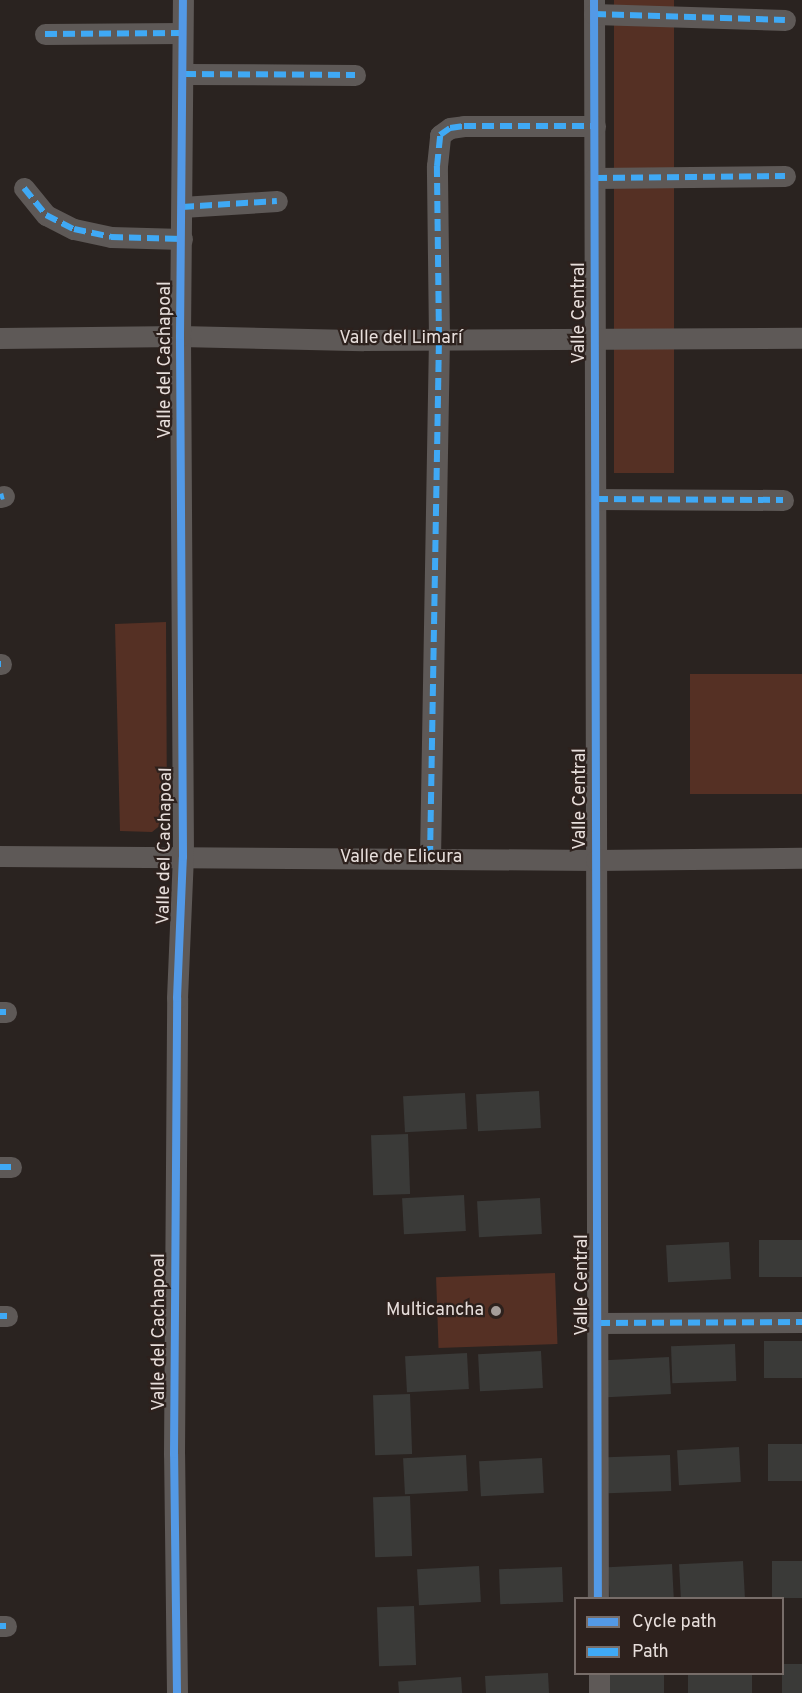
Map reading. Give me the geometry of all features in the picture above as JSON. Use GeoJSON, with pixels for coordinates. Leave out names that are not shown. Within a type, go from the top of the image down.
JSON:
{"type":"FeatureCollection","features":[{"type":"Feature","properties":{"kind":"street","name":"Valle del Cachapoal"},"geometry":{"type":"LineString","coordinates":[[177,1693],[174,1454],[177,998],[183,857],[180,336],[183,0]]}},
{"type":"Feature","properties":{"kind":"street"},"geometry":{"type":"LineString","coordinates":[[594,7],[785,20]]}},
{"type":"Feature","properties":{"kind":"street","name":"Valle Central"},"geometry":{"type":"LineString","coordinates":[[594,7],[598,1597]]}},
{"type":"Feature","properties":{"kind":"street"},"geometry":{"type":"LineString","coordinates":[[45,34],[182,33]]}},
{"type":"Feature","properties":{"kind":"street"},"geometry":{"type":"LineString","coordinates":[[184,74],[356,75]]}},
{"type":"Feature","properties":{"kind":"street"},"geometry":{"type":"LineString","coordinates":[[430,858],[439,339],[438,144],[443,131],[464,126],[595,126]]}},
{"type":"Feature","properties":{"kind":"street"},"geometry":{"type":"LineString","coordinates":[[595,178],[785,176]]}},
{"type":"Feature","properties":{"kind":"street"},"geometry":{"type":"LineString","coordinates":[[24,188],[46,214],[74,229],[111,237],[182,239]]}},
{"type":"Feature","properties":{"kind":"street"},"geometry":{"type":"LineString","coordinates":[[182,207],[277,201]]}},
{"type":"Feature","properties":{"kind":"street","name":"Valle del Limarí"},"geometry":{"type":"LineString","coordinates":[[0,338],[180,336],[363,340],[802,338]]}},
{"type":"Feature","properties":{"kind":"street"},"geometry":{"type":"LineString","coordinates":[[596,499],[783,500]]}},
{"type":"Feature","properties":{"kind":"street","name":"Valle de Elicura"},"geometry":{"type":"LineString","coordinates":[[0,856],[596,860],[802,858]]}},
{"type":"Feature","properties":{"kind":"street"},"geometry":{"type":"LineString","coordinates":[[598,1323],[802,1322]]}},
{"type":"Feature","properties":{"kind":"street"},"geometry":{"type":"LineString","coordinates":[[599,1675],[599,1693]]}},
{"type":"Feature","properties":{"kind":"shaded area"},"geometry":{"type":"Polygon","coordinates":[[[614,0],[674,0],[674,473],[614,473],[614,0]]]}},
{"type":"Feature","properties":{"kind":"shaded area"},"geometry":{"type":"Polygon","coordinates":[[[166,622],[167,820],[152,832],[120,831],[115,624],[166,622]]]}},
{"type":"Feature","properties":{"kind":"shaded area"},"geometry":{"type":"Polygon","coordinates":[[[690,674],[802,674],[802,794],[690,794],[690,674]]]}},
{"type":"Feature","properties":{"kind":"shaded area","name":"Multicancha"},"geometry":{"type":"Polygon","coordinates":[[[555,1273],[557,1344],[439,1348],[436,1277],[555,1273]]]}},
{"type":"Feature","properties":{"kind":"building"},"geometry":{"type":"Polygon","coordinates":[[[539,1091],[541,1128],[478,1131],[476,1094],[539,1091]]]}},
{"type":"Feature","properties":{"kind":"building"},"geometry":{"type":"Polygon","coordinates":[[[465,1093],[467,1129],[405,1132],[403,1096],[465,1093]]]}},
{"type":"Feature","properties":{"kind":"building"},"geometry":{"type":"Polygon","coordinates":[[[408,1134],[410,1194],[373,1195],[371,1135],[408,1134]]]}},
{"type":"Feature","properties":{"kind":"building"},"geometry":{"type":"Polygon","coordinates":[[[464,1195],[466,1231],[404,1234],[402,1198],[464,1195]]]}},
{"type":"Feature","properties":{"kind":"building"},"geometry":{"type":"Polygon","coordinates":[[[540,1198],[542,1234],[479,1237],[477,1201],[540,1198]]]}},
{"type":"Feature","properties":{"kind":"building"},"geometry":{"type":"Polygon","coordinates":[[[759,1240],[802,1240],[802,1277],[759,1277],[759,1240]]]}},
{"type":"Feature","properties":{"kind":"building"},"geometry":{"type":"Polygon","coordinates":[[[729,1242],[731,1279],[668,1282],[666,1245],[729,1242]]]}},
{"type":"Feature","properties":{"kind":"building"},"geometry":{"type":"Polygon","coordinates":[[[764,1341],[802,1341],[802,1378],[764,1378],[764,1341]]]}},
{"type":"Feature","properties":{"kind":"building"},"geometry":{"type":"Polygon","coordinates":[[[735,1344],[736,1381],[672,1383],[671,1346],[735,1344]]]}},
{"type":"Feature","properties":{"kind":"building"},"geometry":{"type":"Polygon","coordinates":[[[541,1351],[543,1388],[480,1391],[478,1354],[541,1351]]]}},
{"type":"Feature","properties":{"kind":"building"},"geometry":{"type":"Polygon","coordinates":[[[467,1353],[469,1389],[407,1392],[405,1356],[467,1353]]]}},
{"type":"Feature","properties":{"kind":"building"},"geometry":{"type":"Polygon","coordinates":[[[669,1357],[671,1394],[607,1397],[605,1360],[669,1357]]]}},
{"type":"Feature","properties":{"kind":"building"},"geometry":{"type":"Polygon","coordinates":[[[410,1394],[412,1454],[375,1455],[373,1395],[410,1394]]]}},
{"type":"Feature","properties":{"kind":"building"},"geometry":{"type":"Polygon","coordinates":[[[768,1444],[802,1444],[802,1481],[768,1481],[768,1444]]]}},
{"type":"Feature","properties":{"kind":"building"},"geometry":{"type":"Polygon","coordinates":[[[739,1447],[741,1482],[679,1485],[677,1450],[739,1447]]]}},
{"type":"Feature","properties":{"kind":"building"},"geometry":{"type":"Polygon","coordinates":[[[466,1455],[468,1491],[405,1494],[403,1458],[466,1455]]]}},
{"type":"Feature","properties":{"kind":"building"},"geometry":{"type":"Polygon","coordinates":[[[670,1455],[671,1491],[608,1493],[607,1457],[670,1455]]]}},
{"type":"Feature","properties":{"kind":"building"},"geometry":{"type":"Polygon","coordinates":[[[542,1458],[544,1493],[481,1496],[479,1461],[542,1458]]]}},
{"type":"Feature","properties":{"kind":"building"},"geometry":{"type":"Polygon","coordinates":[[[410,1496],[412,1556],[375,1557],[373,1497],[410,1496]]]}},
{"type":"Feature","properties":{"kind":"building"},"geometry":{"type":"Polygon","coordinates":[[[743,1561],[745,1597],[681,1597],[679,1564],[743,1561]]]}},
{"type":"Feature","properties":{"kind":"building"},"geometry":{"type":"Polygon","coordinates":[[[772,1561],[802,1561],[802,1598],[772,1597],[772,1561]]]}},
{"type":"Feature","properties":{"kind":"building"},"geometry":{"type":"Polygon","coordinates":[[[672,1564],[674,1597],[610,1597],[608,1567],[672,1564]]]}},
{"type":"Feature","properties":{"kind":"building"},"geometry":{"type":"Polygon","coordinates":[[[479,1566],[481,1602],[419,1605],[417,1569],[479,1566]]]}},
{"type":"Feature","properties":{"kind":"building"},"geometry":{"type":"Polygon","coordinates":[[[562,1567],[563,1602],[500,1604],[499,1569],[562,1567]]]}},
{"type":"Feature","properties":{"kind":"building"},"geometry":{"type":"Polygon","coordinates":[[[414,1606],[416,1665],[379,1666],[377,1607],[414,1606]]]}},
{"type":"Feature","properties":{"kind":"building"},"geometry":{"type":"Polygon","coordinates":[[[784,1664],[802,1664],[802,1693],[782,1693],[784,1664]]]}},
{"type":"Feature","properties":{"kind":"building"},"geometry":{"type":"Polygon","coordinates":[[[548,1673],[549,1693],[486,1693],[485,1676],[548,1673]]]}},
{"type":"Feature","properties":{"kind":"building"},"geometry":{"type":"Polygon","coordinates":[[[601,1675],[664,1675],[664,1693],[601,1693],[601,1675]]]}},
{"type":"Feature","properties":{"kind":"building"},"geometry":{"type":"Polygon","coordinates":[[[688,1675],[752,1675],[752,1693],[688,1693],[688,1675]]]}},
{"type":"Feature","properties":{"kind":"building"},"geometry":{"type":"Polygon","coordinates":[[[461,1677],[462,1693],[399,1693],[398,1681],[461,1677]]]}},
{"type":"Feature","properties":{"kind":"marked path"},"geometry":{"type":"LineString","coordinates":[[594,14],[785,20]]}},
{"type":"Feature","properties":{"kind":"marked path"},"geometry":{"type":"LineString","coordinates":[[45,34],[182,33]]}},
{"type":"Feature","properties":{"kind":"marked path"},"geometry":{"type":"LineString","coordinates":[[184,74],[355,75]]}},
{"type":"Feature","properties":{"kind":"marked path"},"geometry":{"type":"LineString","coordinates":[[430,858],[439,339],[437,166],[440,135],[450,128],[464,126],[595,126]]}},
{"type":"Feature","properties":{"kind":"marked path"},"geometry":{"type":"LineString","coordinates":[[595,178],[785,176]]}},
{"type":"Feature","properties":{"kind":"marked path"},"geometry":{"type":"LineString","coordinates":[[24,188],[46,215],[74,229],[111,237],[182,239]]}},
{"type":"Feature","properties":{"kind":"marked path"},"geometry":{"type":"LineString","coordinates":[[182,207],[277,201]]}},
{"type":"Feature","properties":{"kind":"marked path"},"geometry":{"type":"LineString","coordinates":[[0,497],[4,496]]}},
{"type":"Feature","properties":{"kind":"marked path"},"geometry":{"type":"LineString","coordinates":[[596,499],[783,500]]}},
{"type":"Feature","properties":{"kind":"marked path"},"geometry":{"type":"LineString","coordinates":[[0,1012],[6,1012]]}},
{"type":"Feature","properties":{"kind":"marked path"},"geometry":{"type":"LineString","coordinates":[[0,1167],[11,1167]]}},
{"type":"Feature","properties":{"kind":"marked path"},"geometry":{"type":"LineString","coordinates":[[0,1316],[7,1316]]}},
{"type":"Feature","properties":{"kind":"marked path"},"geometry":{"type":"LineString","coordinates":[[598,1323],[802,1322]]}},
{"type":"Feature","properties":{"kind":"marked path"},"geometry":{"type":"LineString","coordinates":[[0,1626],[6,1626]]}},
{"type":"Feature","properties":{"kind":"cycle path"},"geometry":{"type":"LineString","coordinates":[[177,1693],[174,1454],[177,998],[183,857],[180,336],[183,0]]}},
{"type":"Feature","properties":{"kind":"cycle path"},"geometry":{"type":"LineString","coordinates":[[594,0],[598,1597]]}},
{"type":"Feature","properties":{"kind":"place","name":"Multicancha"},"geometry":{"type":"Point","coordinates":[496,1311]}}]}
